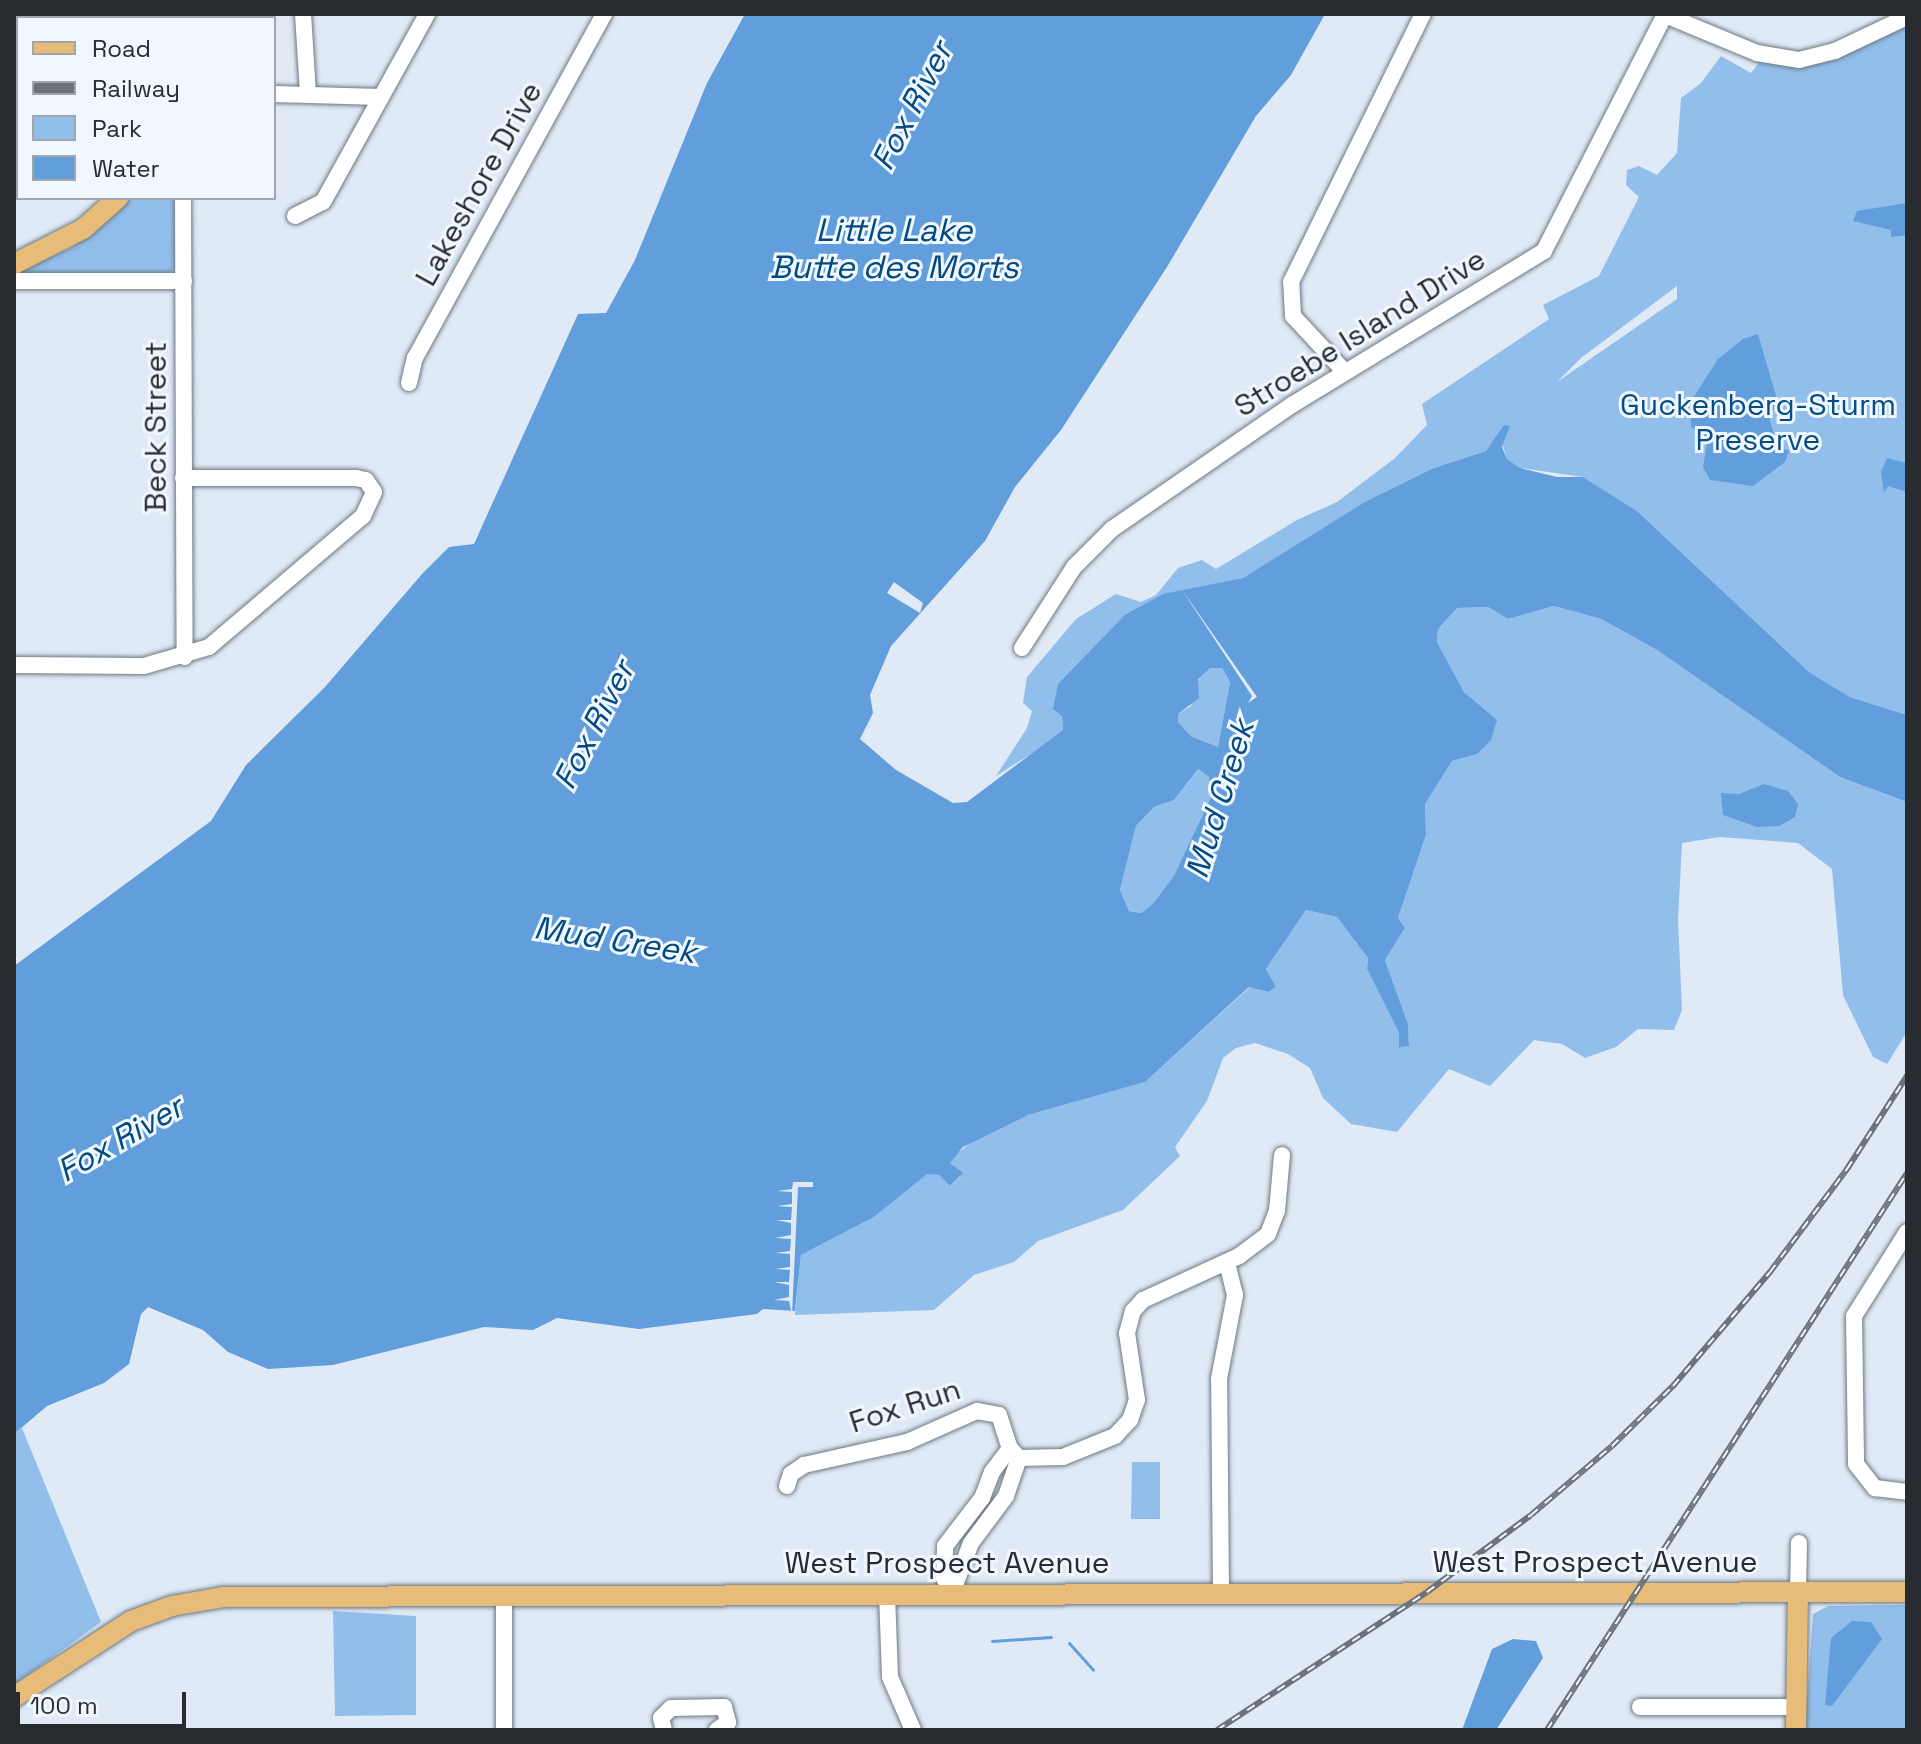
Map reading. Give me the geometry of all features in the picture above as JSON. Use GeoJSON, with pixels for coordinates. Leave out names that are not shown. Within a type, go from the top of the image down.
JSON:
{"type":"FeatureCollection","features":[{"type":"Feature","properties":{"kind":"main road"},"geometry":{"type":"LineString","coordinates":[[14,264],[83,229],[116,200]]}},
{"type":"Feature","properties":{"kind":"main road","name":"West Prospect Avenue"},"geometry":{"type":"LineString","coordinates":[[14,1697],[112,1631],[193,1601],[273,1595],[1907,1592]]}},
{"type":"Feature","properties":{"kind":"main road"},"geometry":{"type":"LineString","coordinates":[[1796,1730],[1798,1593]]}},
{"type":"Feature","properties":{"kind":"street"},"geometry":{"type":"LineString","coordinates":[[303,14],[308,94]]}},
{"type":"Feature","properties":{"kind":"street"},"geometry":{"type":"LineString","coordinates":[[295,216],[323,202],[427,14]]}},
{"type":"Feature","properties":{"kind":"street","name":"Lakeshore Drive"},"geometry":{"type":"LineString","coordinates":[[409,383],[415,358],[604,14]]}},
{"type":"Feature","properties":{"kind":"street"},"geometry":{"type":"LineString","coordinates":[[1345,372],[1293,316],[1291,282],[1423,14]]}},
{"type":"Feature","properties":{"kind":"street"},"geometry":{"type":"LineString","coordinates":[[1664,14],[1757,53],[1799,60],[1826,55],[1907,17]]}},
{"type":"Feature","properties":{"kind":"street","name":"Stroebe Island Drive"},"geometry":{"type":"LineString","coordinates":[[1022,648],[1074,567],[1098,540],[1345,372],[1544,251],[1559,230],[1664,14]]}},
{"type":"Feature","properties":{"kind":"street"},"geometry":{"type":"LineString","coordinates":[[276,94],[381,97]]}},
{"type":"Feature","properties":{"kind":"street","name":"Beck Street"},"geometry":{"type":"LineString","coordinates":[[183,200],[185,657]]}},
{"type":"Feature","properties":{"kind":"street"},"geometry":{"type":"LineString","coordinates":[[14,281],[184,281]]}},
{"type":"Feature","properties":{"kind":"street"},"geometry":{"type":"LineString","coordinates":[[14,665],[144,666],[185,657],[217,642],[363,516],[374,498],[372,486],[356,478],[183,478]]}},
{"type":"Feature","properties":{"kind":"street"},"geometry":{"type":"LineString","coordinates":[[952,1593],[971,1543],[1006,1496],[1014,1453],[1063,1457],[1123,1429],[1137,1400],[1127,1333],[1133,1311],[1143,1300],[1227,1262],[1268,1234],[1277,1211],[1282,1155]]}},
{"type":"Feature","properties":{"kind":"street"},"geometry":{"type":"LineString","coordinates":[[1907,1232],[1854,1316],[1856,1464],[1875,1488],[1907,1492]]}},
{"type":"Feature","properties":{"kind":"street"},"geometry":{"type":"LineString","coordinates":[[1221,1592],[1219,1379],[1235,1295],[1227,1262]]}},
{"type":"Feature","properties":{"kind":"street","name":"Fox Run"},"geometry":{"type":"LineString","coordinates":[[787,1486],[791,1474],[804,1465],[907,1442],[977,1411],[999,1415],[1014,1453]]}},
{"type":"Feature","properties":{"kind":"street"},"geometry":{"type":"LineString","coordinates":[[1798,1593],[1799,1543]]}},
{"type":"Feature","properties":{"kind":"street"},"geometry":{"type":"LineString","coordinates":[[504,1594],[504,1730]]}},
{"type":"Feature","properties":{"kind":"street"},"geometry":{"type":"LineString","coordinates":[[887,1594],[888,1669],[913,1730]]}},
{"type":"Feature","properties":{"kind":"street"},"geometry":{"type":"LineString","coordinates":[[664,1730],[661,1718],[671,1708],[724,1707],[728,1722],[717,1730]]}},
{"type":"Feature","properties":{"kind":"street"},"geometry":{"type":"LineString","coordinates":[[1640,1707],[1796,1707]]}},
{"type":"Feature","properties":{"kind":"green space","name":"Guckenberg-Sturm Preserve"},"geometry":{"type":"Polygon","coordinates":[[[1907,24],[1907,715],[1850,697],[1809,672],[1637,511],[1583,477],[1520,468],[1507,459],[1500,437],[1486,451],[1434,468],[1243,578],[1205,587],[1062,716],[1063,730],[1053,740],[996,776],[1027,728],[1032,711],[1023,703],[1027,677],[1076,619],[1116,594],[1141,602],[1156,595],[1178,568],[1202,560],[1216,569],[1297,520],[1337,502],[1395,458],[1427,425],[1422,404],[1549,319],[1543,305],[1599,276],[1639,197],[1626,185],[1627,170],[1639,166],[1657,175],[1677,153],[1681,98],[1701,83],[1721,56],[1751,73],[1760,61],[1810,65],[1907,24]],[[1677,286],[1581,358],[1557,382],[1677,299],[1677,286]]]}},
{"type":"Feature","properties":{"kind":"green space"},"geometry":{"type":"Polygon","coordinates":[[[129,200],[177,200],[176,267],[170,273],[14,273],[71,248],[129,200]]]}},
{"type":"Feature","properties":{"kind":"green space"},"geometry":{"type":"Polygon","coordinates":[[[1554,606],[1601,619],[1657,650],[1840,777],[1907,802],[1907,1032],[1887,1064],[1873,1057],[1843,995],[1832,869],[1798,843],[1720,837],[1682,843],[1678,920],[1682,1010],[1674,1030],[1638,1029],[1616,1047],[1585,1058],[1562,1044],[1534,1040],[1490,1086],[1449,1069],[1397,1132],[1351,1124],[1323,1098],[1310,1068],[1288,1054],[1255,1043],[1236,1048],[1223,1058],[1207,1101],[1175,1147],[1180,1156],[1123,1210],[1038,1241],[1014,1262],[974,1275],[934,1310],[795,1315],[801,1255],[874,1217],[927,1173],[939,1175],[950,1186],[961,1176],[951,1168],[951,1158],[976,1139],[1028,1115],[1145,1082],[1250,987],[1267,992],[1276,987],[1266,969],[1306,910],[1337,917],[1368,958],[1367,969],[1399,1033],[1399,1048],[1409,1046],[1408,1024],[1385,960],[1405,928],[1398,918],[1426,835],[1425,804],[1452,761],[1476,754],[1487,712],[1464,692],[1437,642],[1438,629],[1457,608],[1488,607],[1508,619],[1554,606]]]}},
{"type":"Feature","properties":{"kind":"green space"},"geometry":{"type":"Polygon","coordinates":[[[1222,668],[1230,682],[1218,748],[1192,737],[1178,722],[1178,714],[1191,706],[1201,671],[1222,668]]]}},
{"type":"Feature","properties":{"kind":"green space"},"geometry":{"type":"Polygon","coordinates":[[[1198,769],[1209,777],[1211,797],[1174,877],[1154,904],[1141,913],[1129,911],[1120,890],[1136,826],[1154,807],[1174,800],[1198,769]]]}},
{"type":"Feature","properties":{"kind":"green space"},"geometry":{"type":"Polygon","coordinates":[[[22,1428],[101,1622],[14,1685],[14,1434],[22,1428]]]}},
{"type":"Feature","properties":{"kind":"green space"},"geometry":{"type":"Polygon","coordinates":[[[1132,1462],[1160,1462],[1160,1519],[1131,1519],[1132,1462]]]}},
{"type":"Feature","properties":{"kind":"green space"},"geometry":{"type":"Polygon","coordinates":[[[1907,1605],[1907,1730],[1805,1730],[1813,1614],[1828,1606],[1907,1605]]]}},
{"type":"Feature","properties":{"kind":"green space"},"geometry":{"type":"Polygon","coordinates":[[[333,1611],[416,1616],[416,1715],[335,1716],[333,1611]]]}},
{"type":"Feature","properties":{"kind":"water"},"geometry":{"type":"Polygon","coordinates":[[[745,14],[1325,14],[1291,75],[1256,116],[1167,267],[1061,430],[1015,487],[985,541],[891,646],[870,695],[873,713],[860,739],[896,770],[953,803],[967,802],[1063,730],[1062,716],[1053,709],[1058,684],[1125,615],[1163,594],[1243,578],[1365,502],[1434,468],[1486,451],[1504,425],[1510,426],[1502,447],[1507,459],[1520,468],[1557,477],[1583,477],[1637,511],[1809,672],[1850,697],[1907,715],[1907,802],[1840,777],[1657,650],[1601,619],[1554,606],[1508,619],[1488,607],[1457,608],[1438,629],[1437,642],[1464,692],[1497,720],[1491,740],[1477,754],[1452,761],[1425,804],[1426,835],[1398,918],[1405,928],[1385,960],[1408,1024],[1409,1046],[1399,1048],[1399,1033],[1367,969],[1368,958],[1337,917],[1306,910],[1266,969],[1276,987],[1268,992],[1249,987],[1145,1082],[1028,1115],[963,1147],[950,1163],[963,1173],[950,1186],[939,1175],[927,1174],[874,1217],[801,1255],[795,1311],[763,1309],[757,1314],[639,1329],[557,1318],[533,1330],[484,1327],[333,1365],[268,1369],[228,1352],[203,1330],[148,1307],[141,1314],[129,1364],[104,1383],[47,1406],[14,1434],[14,966],[211,821],[246,765],[325,687],[422,574],[449,547],[474,544],[578,314],[606,313],[635,260],[707,83],[745,14]],[[1210,668],[1198,679],[1199,698],[1178,714],[1178,722],[1192,737],[1218,747],[1230,682],[1222,668],[1210,668]],[[1198,769],[1174,800],[1154,807],[1136,826],[1120,890],[1129,911],[1141,913],[1153,904],[1174,876],[1211,797],[1209,777],[1198,769]]]}},
{"type":"Feature","properties":{"kind":"water"},"geometry":{"type":"Polygon","coordinates":[[[1907,203],[1907,235],[1891,237],[1891,230],[1853,221],[1857,211],[1907,203]]]}},
{"type":"Feature","properties":{"kind":"water"},"geometry":{"type":"Polygon","coordinates":[[[1758,334],[1778,403],[1769,417],[1777,445],[1789,451],[1785,462],[1753,486],[1710,480],[1703,467],[1708,438],[1691,427],[1691,401],[1718,359],[1743,339],[1758,334]]]}},
{"type":"Feature","properties":{"kind":"water"},"geometry":{"type":"Polygon","coordinates":[[[1887,458],[1907,463],[1907,492],[1888,486],[1884,493],[1881,472],[1887,458]]]}},
{"type":"Feature","properties":{"kind":"water"},"geometry":{"type":"Polygon","coordinates":[[[1764,784],[1788,791],[1798,804],[1795,817],[1779,826],[1757,827],[1723,815],[1721,793],[1739,794],[1764,784]]]}},
{"type":"Feature","properties":{"kind":"water"},"geometry":{"type":"Polygon","coordinates":[[[1852,1621],[1871,1622],[1882,1639],[1832,1706],[1825,1705],[1831,1638],[1852,1621]]]}},
{"type":"Feature","properties":{"kind":"water"},"geometry":{"type":"Polygon","coordinates":[[[1513,1639],[1536,1641],[1543,1658],[1496,1730],[1462,1730],[1492,1649],[1513,1639]]]}},
{"type":"Feature","properties":{"kind":"pier"},"geometry":{"type":"Polygon","coordinates":[[[894,582],[923,603],[920,613],[887,593],[894,582]]]}},
{"type":"Feature","properties":{"kind":"pier"},"geometry":{"type":"Polygon","coordinates":[[[1180,587],[1257,697],[1248,703],[1252,696],[1180,587]]]}},
{"type":"Feature","properties":{"kind":"pier"},"geometry":{"type":"Polygon","coordinates":[[[793,1182],[813,1182],[813,1187],[798,1187],[792,1315],[789,1301],[774,1300],[789,1297],[789,1285],[774,1282],[789,1282],[790,1270],[775,1269],[790,1267],[790,1254],[775,1253],[790,1251],[791,1239],[775,1238],[791,1235],[791,1223],[776,1220],[791,1220],[792,1207],[777,1206],[792,1204],[792,1192],[777,1191],[792,1189],[793,1182]]]}},
{"type":"Feature","properties":{"kind":"waterway"},"geometry":{"type":"LineString","coordinates":[[992,1641],[1051,1637]]}},
{"type":"Feature","properties":{"kind":"waterway"},"geometry":{"type":"LineString","coordinates":[[1069,1643],[1093,1670]]}},
{"type":"Feature","properties":{"kind":"railway"},"geometry":{"type":"LineString","coordinates":[[1217,1730],[1427,1592],[1531,1515],[1612,1446],[1673,1386],[1770,1272],[1847,1169],[1907,1076]]}},
{"type":"Feature","properties":{"kind":"railway"},"geometry":{"type":"LineString","coordinates":[[1547,1730],[1907,1173]]}},
{"type":"Feature","properties":{"kind":"water label","name":"Fox River"},"geometry":{"type":"Point","coordinates":[912,106]}},
{"type":"Feature","properties":{"kind":"water label","name":"Little Lake Butte des Morts"},"geometry":{"type":"Point","coordinates":[894,250]}},
{"type":"Feature","properties":{"kind":"water label","name":"Fox River"},"geometry":{"type":"Point","coordinates":[594,725]}},
{"type":"Feature","properties":{"kind":"water label","name":"Mud Creek"},"geometry":{"type":"Point","coordinates":[1220,799]}},
{"type":"Feature","properties":{"kind":"water label","name":"Mud Creek"},"geometry":{"type":"Point","coordinates":[615,940]}},
{"type":"Feature","properties":{"kind":"water label","name":"Fox River"},"geometry":{"type":"Point","coordinates":[120,1139]}}]}
